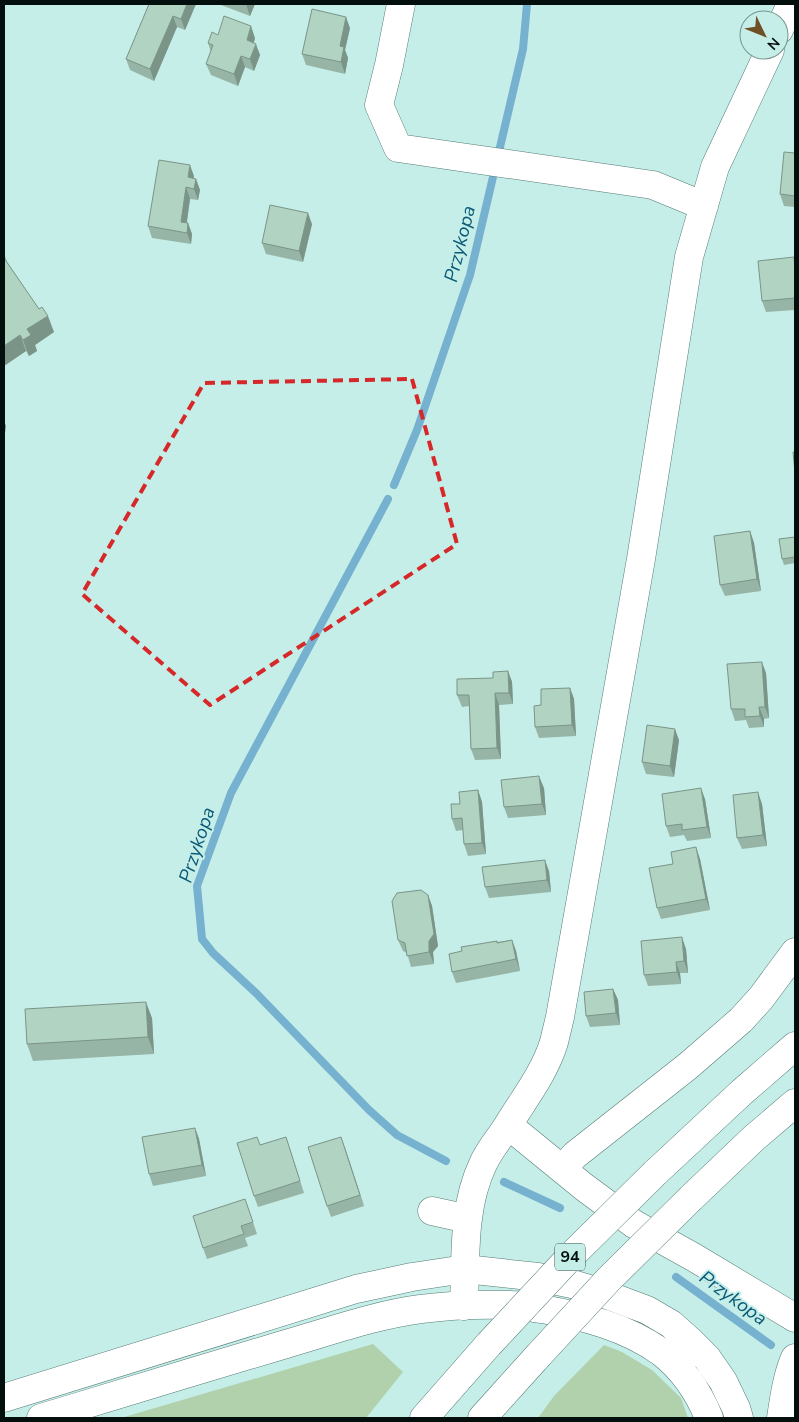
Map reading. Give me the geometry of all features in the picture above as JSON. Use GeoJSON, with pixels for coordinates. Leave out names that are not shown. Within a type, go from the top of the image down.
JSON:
{"type":"FeatureCollection","features":[{"type":"Feature","properties":{"kind":"main road"},"geometry":{"type":"LineString","coordinates":[[401,4],[379,105],[398,148],[653,185],[704,206]]}},
{"type":"Feature","properties":{"kind":"main road"},"geometry":{"type":"LineString","coordinates":[[464,1306],[468,1219],[472,1196],[480,1170],[545,1063],[554,1044],[641,559],[689,257],[715,167],[765,60]]}},
{"type":"Feature","properties":{"kind":"main road"},"geometry":{"type":"LineString","coordinates":[[562,1169],[575,1155],[688,1066],[741,1020],[761,998],[795,952]]}},
{"type":"Feature","properties":{"kind":"main road","name":"94"},"geometry":{"type":"LineString","coordinates":[[424,1418],[572,1256],[655,1173],[742,1092],[795,1046]]}},
{"type":"Feature","properties":{"kind":"main road","name":"94"},"geometry":{"type":"LineString","coordinates":[[482,1418],[609,1279],[754,1138],[795,1103]]}},
{"type":"Feature","properties":{"kind":"main road"},"geometry":{"type":"LineString","coordinates":[[508,1125],[584,1187],[634,1224],[795,1318]]}},
{"type":"Feature","properties":{"kind":"main road"},"geometry":{"type":"LineString","coordinates":[[432,1211],[468,1219]]}},
{"type":"Feature","properties":{"kind":"main road"},"geometry":{"type":"LineString","coordinates":[[4,1398],[356,1289],[412,1277],[465,1269],[538,1277],[572,1284],[647,1310],[671,1324],[706,1358],[723,1381],[739,1418]]}},
{"type":"Feature","properties":{"kind":"main road"},"geometry":{"type":"LineString","coordinates":[[41,1418],[386,1315],[421,1309],[514,1305],[582,1317],[624,1331],[643,1340],[662,1353],[679,1369],[694,1387],[709,1418]]}},
{"type":"Feature","properties":{"kind":"main road"},"geometry":{"type":"LineString","coordinates":[[502,1418],[537,1357]]}},
{"type":"Feature","properties":{"kind":"main road"},"geometry":{"type":"LineString","coordinates":[[781,1418],[795,1358]]}},
{"type":"Feature","properties":{"kind":"highlighted area"},"geometry":{"type":"Polygon","coordinates":[[[412,379],[457,544],[210,705],[82,594],[204,383],[412,379]]]}},
{"type":"Feature","properties":{"kind":"green space"},"geometry":{"type":"Polygon","coordinates":[[[373,1344],[403,1372],[366,1418],[121,1418],[373,1344]]]}},
{"type":"Feature","properties":{"kind":"green space"},"geometry":{"type":"Polygon","coordinates":[[[604,1345],[622,1352],[652,1370],[681,1398],[688,1418],[538,1418],[554,1396],[604,1345]]]}},
{"type":"Feature","properties":{"kind":"building"},"geometry":{"type":"Polygon","coordinates":[[[149,4],[187,4],[181,19],[173,16],[150,69],[126,59],[149,4]]]}},
{"type":"Feature","properties":{"kind":"building"},"geometry":{"type":"Polygon","coordinates":[[[312,9],[346,17],[340,46],[344,47],[341,62],[302,54],[312,9]]]}},
{"type":"Feature","properties":{"kind":"building"},"geometry":{"type":"Polygon","coordinates":[[[224,16],[251,26],[247,40],[256,44],[250,59],[241,56],[234,74],[206,64],[213,45],[208,43],[212,32],[218,35],[224,16]]]}},
{"type":"Feature","properties":{"kind":"building"},"geometry":{"type":"Polygon","coordinates":[[[784,152],[795,153],[795,196],[780,194],[784,152]]]}},
{"type":"Feature","properties":{"kind":"building"},"geometry":{"type":"Polygon","coordinates":[[[159,160],[190,165],[188,177],[196,179],[194,189],[186,187],[181,222],[188,223],[187,233],[148,226],[159,160]]]}},
{"type":"Feature","properties":{"kind":"building"},"geometry":{"type":"Polygon","coordinates":[[[270,205],[308,213],[299,251],[262,243],[270,205]]]}},
{"type":"Feature","properties":{"kind":"building"},"geometry":{"type":"Polygon","coordinates":[[[794,257],[795,298],[762,301],[758,261],[794,257]]]}},
{"type":"Feature","properties":{"kind":"building"},"geometry":{"type":"Polygon","coordinates":[[[4,258],[39,309],[42,307],[48,316],[27,329],[31,335],[23,340],[20,335],[4,346],[4,258]]]}},
{"type":"Feature","properties":{"kind":"building"},"geometry":{"type":"Polygon","coordinates":[[[793,452],[795,452],[795,473],[793,452]]]}},
{"type":"Feature","properties":{"kind":"building"},"geometry":{"type":"Polygon","coordinates":[[[750,531],[757,579],[720,585],[714,536],[750,531]]]}},
{"type":"Feature","properties":{"kind":"building"},"geometry":{"type":"Polygon","coordinates":[[[795,537],[795,557],[782,559],[779,539],[795,537]]]}},
{"type":"Feature","properties":{"kind":"building"},"geometry":{"type":"Polygon","coordinates":[[[762,662],[765,707],[759,707],[760,716],[745,717],[745,709],[731,709],[727,664],[762,662]]]}},
{"type":"Feature","properties":{"kind":"building"},"geometry":{"type":"Polygon","coordinates":[[[508,671],[509,693],[495,693],[497,748],[471,749],[469,695],[457,695],[457,679],[493,678],[493,672],[508,671]]]}},
{"type":"Feature","properties":{"kind":"building"},"geometry":{"type":"Polygon","coordinates":[[[570,688],[572,725],[535,727],[534,706],[541,705],[541,689],[570,688]]]}},
{"type":"Feature","properties":{"kind":"building"},"geometry":{"type":"Polygon","coordinates":[[[647,725],[675,729],[670,766],[642,762],[647,725]]]}},
{"type":"Feature","properties":{"kind":"building"},"geometry":{"type":"Polygon","coordinates":[[[539,776],[542,804],[504,807],[501,780],[539,776]]]}},
{"type":"Feature","properties":{"kind":"building"},"geometry":{"type":"Polygon","coordinates":[[[701,788],[707,827],[682,830],[682,824],[666,826],[662,794],[701,788]]]}},
{"type":"Feature","properties":{"kind":"building"},"geometry":{"type":"Polygon","coordinates":[[[478,790],[482,843],[464,844],[462,818],[452,819],[451,804],[460,804],[459,792],[478,790]]]}},
{"type":"Feature","properties":{"kind":"building"},"geometry":{"type":"Polygon","coordinates":[[[758,792],[763,835],[737,838],[733,795],[758,792]]]}},
{"type":"Feature","properties":{"kind":"building"},"geometry":{"type":"Polygon","coordinates":[[[696,847],[706,899],[657,908],[649,868],[673,864],[671,852],[696,847]]]}},
{"type":"Feature","properties":{"kind":"building"},"geometry":{"type":"Polygon","coordinates":[[[545,860],[547,880],[485,887],[482,867],[545,860]]]}},
{"type":"Feature","properties":{"kind":"building"},"geometry":{"type":"Polygon","coordinates":[[[421,890],[428,895],[434,934],[429,941],[429,952],[407,956],[405,943],[398,940],[392,901],[397,893],[421,890]]]}},
{"type":"Feature","properties":{"kind":"building"},"geometry":{"type":"Polygon","coordinates":[[[682,937],[684,961],[676,962],[677,972],[644,975],[641,941],[682,937]]]}},
{"type":"Feature","properties":{"kind":"building"},"geometry":{"type":"Polygon","coordinates":[[[512,940],[516,959],[452,972],[449,954],[462,951],[461,947],[512,940]]]}},
{"type":"Feature","properties":{"kind":"building"},"geometry":{"type":"Polygon","coordinates":[[[613,989],[616,1013],[586,1016],[584,992],[613,989]]]}},
{"type":"Feature","properties":{"kind":"building"},"geometry":{"type":"Polygon","coordinates":[[[146,1002],[148,1037],[27,1044],[25,1009],[146,1002]]]}},
{"type":"Feature","properties":{"kind":"building"},"geometry":{"type":"Polygon","coordinates":[[[195,1128],[202,1165],[149,1174],[142,1137],[195,1128]]]}},
{"type":"Feature","properties":{"kind":"building"},"geometry":{"type":"Polygon","coordinates":[[[257,1137],[260,1145],[286,1137],[300,1181],[254,1196],[237,1143],[257,1137]]]}},
{"type":"Feature","properties":{"kind":"building"},"geometry":{"type":"Polygon","coordinates":[[[341,1137],[360,1195],[327,1206],[308,1147],[341,1137]]]}},
{"type":"Feature","properties":{"kind":"building"},"geometry":{"type":"Polygon","coordinates":[[[245,1199],[253,1222],[241,1226],[244,1234],[203,1248],[193,1216],[245,1199]]]}},
{"type":"Feature","properties":{"kind":"waterway","name":"Przykopa"},"geometry":{"type":"LineString","coordinates":[[394,485],[417,430],[470,275],[523,49],[527,4]]}},
{"type":"Feature","properties":{"kind":"waterway","name":"Przykopa"},"geometry":{"type":"LineString","coordinates":[[388,499],[231,793],[197,886],[202,939],[213,953],[256,993],[369,1110],[397,1135],[446,1161]]}},
{"type":"Feature","properties":{"kind":"waterway","name":"Przykopa"},"geometry":{"type":"LineString","coordinates":[[504,1182],[560,1208]]}},
{"type":"Feature","properties":{"kind":"waterway","name":"Przykopa"},"geometry":{"type":"LineString","coordinates":[[676,1277],[771,1345]]}}]}
